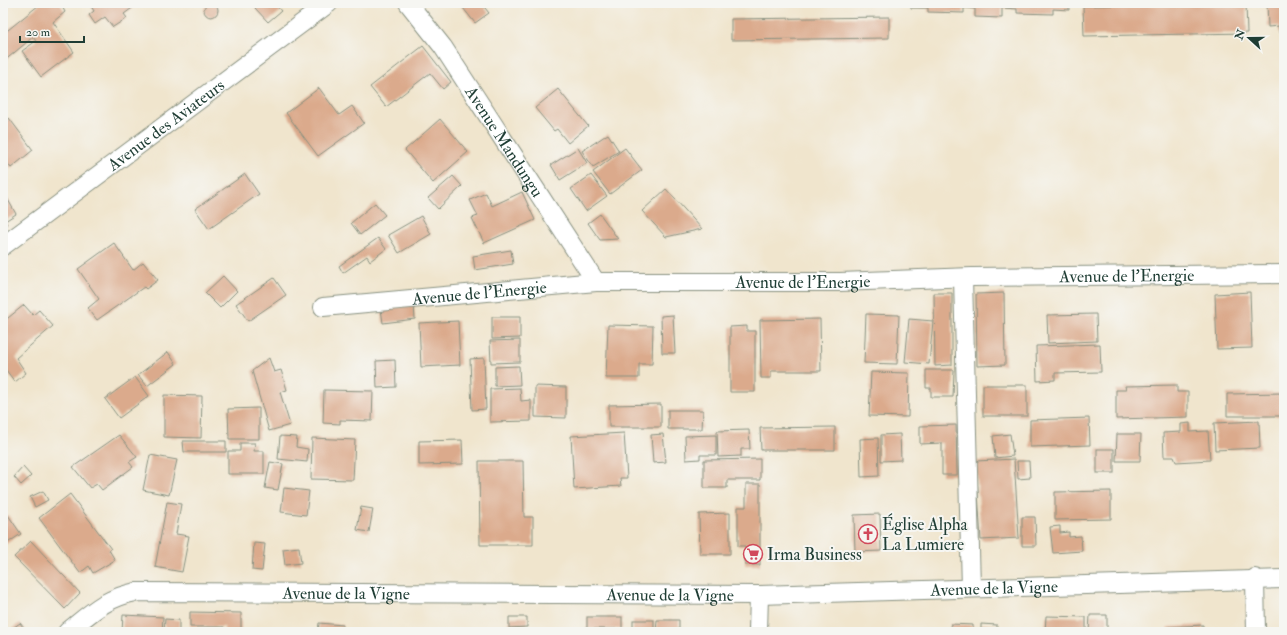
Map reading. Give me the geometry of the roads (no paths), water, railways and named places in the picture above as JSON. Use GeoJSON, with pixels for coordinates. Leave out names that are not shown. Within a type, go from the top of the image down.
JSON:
{"type":"FeatureCollection","features":[{"type":"Feature","properties":{"kind":"street","name":"Avenue des Aviateurs"},"geometry":{"type":"LineString","coordinates":[[3,246],[328,3]]}},
{"type":"Feature","properties":{"kind":"street","name":"Avenue Mandungu"},"geometry":{"type":"LineString","coordinates":[[408,3],[443,47],[596,282]]}},
{"type":"Feature","properties":{"kind":"street","name":"Avenue de l'Energie"},"geometry":{"type":"LineString","coordinates":[[323,307],[596,282],[840,282],[963,278],[1284,274]]}},
{"type":"Feature","properties":{"kind":"street"},"geometry":{"type":"LineString","coordinates":[[963,278],[971,588]]}},
{"type":"Feature","properties":{"kind":"street"},"geometry":{"type":"LineString","coordinates":[[1255,578],[1256,632]]}},
{"type":"Feature","properties":{"kind":"street","name":"Avenue de la Vigne"},"geometry":{"type":"LineString","coordinates":[[67,632],[101,606],[119,596],[136,592],[759,595],[1255,578],[1284,579]]}},
{"type":"Feature","properties":{"kind":"street"},"geometry":{"type":"LineString","coordinates":[[758,632],[759,595]]}},
{"type":"Feature","properties":{"kind":"place","name":"Église Alpha La Lumiere"},"geometry":{"type":"Point","coordinates":[868,534]}},
{"type":"Feature","properties":{"kind":"place","name":"Irma Business"},"geometry":{"type":"Point","coordinates":[753,554]}}]}
